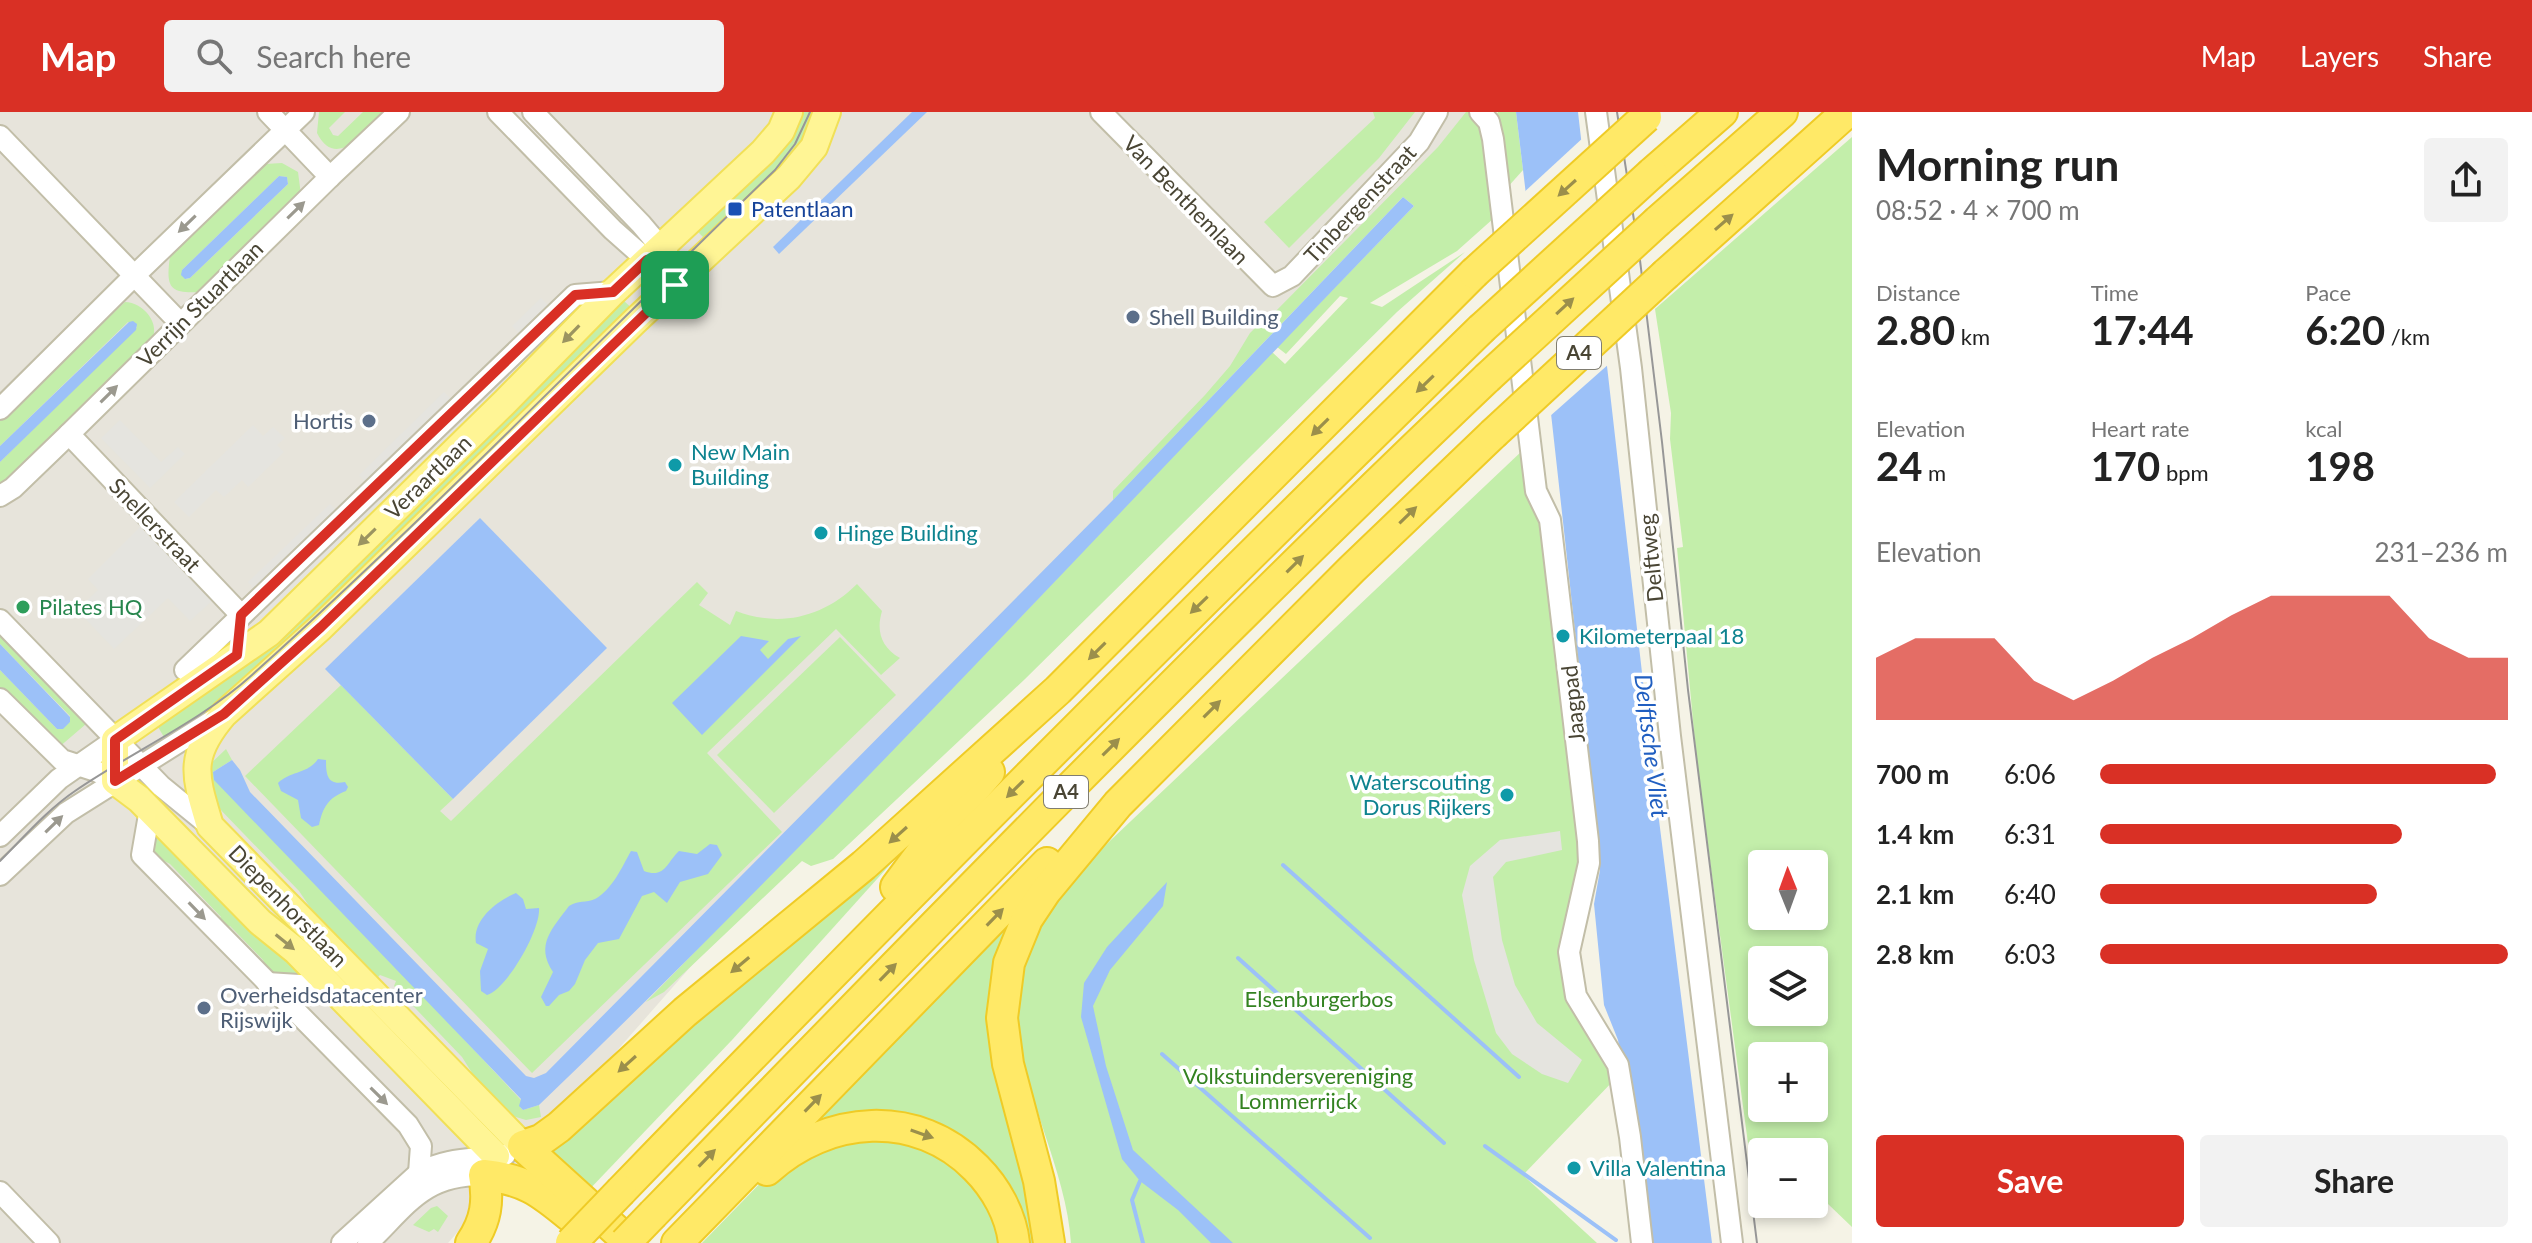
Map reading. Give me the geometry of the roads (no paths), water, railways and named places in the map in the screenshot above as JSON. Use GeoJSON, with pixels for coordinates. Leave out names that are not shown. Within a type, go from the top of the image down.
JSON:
{"type":"FeatureCollection","features":[{"type":"Feature","properties":{"kind":"highway","name":"A4"},"geometry":{"type":"LineString","coordinates":[[571,1243],[830,975],[1190,613],[1481,329],[1722,112]]}},
{"type":"Feature","properties":{"kind":"highway","name":"A4"},"geometry":{"type":"LineString","coordinates":[[495,1159],[628,1243],[932,927],[1176,682],[1487,378],[1782,112]]}},
{"type":"Feature","properties":{"kind":"highway","name":"A4"},"geometry":{"type":"LineString","coordinates":[[1049,1243],[1041,1190],[1008,1064],[1002,1018],[1009,963],[1027,919],[1045,892],[1118,804],[1352,569],[1666,274],[1847,112]]}},
{"type":"Feature","properties":{"kind":"highway","name":"A4"},"geometry":{"type":"LineString","coordinates":[[495,1159],[541,1140],[559,1127],[685,1012],[864,865],[1058,690],[1474,273],[1648,114]]}},
{"type":"Feature","properties":{"kind":"highway","name":"A4"},"geometry":{"type":"LineString","coordinates":[[1818,140],[1852,119]]}},
{"type":"Feature","properties":{"kind":"highway","name":"A4"},"geometry":{"type":"LineString","coordinates":[[830,975],[940,828],[1058,690]]}},
{"type":"Feature","properties":{"kind":"highway","name":"A4"},"geometry":{"type":"LineString","coordinates":[[683,1242],[1055,855],[1118,804]]}},
{"type":"Feature","properties":{"kind":"highway","name":"A4"},"geometry":{"type":"LineString","coordinates":[[1019,1103],[1049,1178],[1060,1243]]}},
{"type":"Feature","properties":{"kind":"highway","name":"A4"},"geometry":{"type":"LineString","coordinates":[[683,1242],[772,1166],[799,1147],[829,1132],[865,1125],[885,1125],[924,1133],[957,1151],[994,1189],[1008,1218],[1014,1243]]}},
{"type":"Feature","properties":{"kind":"highway"},"geometry":{"type":"LineString","coordinates":[[471,1243],[483,1222],[495,1159],[545,1195],[601,1243]]}},
{"type":"Feature","properties":{"kind":"highway"},"geometry":{"type":"LineString","coordinates":[[524,1182],[536,1198],[588,1243]]}},
{"type":"Feature","properties":{"kind":"main road","name":"Veraartlaan"},"geometry":{"type":"LineString","coordinates":[[115,740],[269,633],[613,292],[763,152],[781,131],[789,112]]}},
{"type":"Feature","properties":{"kind":"main road","name":"Veraartlaan"},"geometry":{"type":"LineString","coordinates":[[210,826],[196,780],[197,765],[203,741],[224,714],[321,627],[805,159],[814,147],[827,112]]}},
{"type":"Feature","properties":{"kind":"main road"},"geometry":{"type":"LineString","coordinates":[[115,740],[115,781]]}},
{"type":"Feature","properties":{"kind":"main road","name":"Diepenhorstlaan"},"geometry":{"type":"LineString","coordinates":[[115,781],[150,809],[260,922],[296,951],[495,1159]]}},
{"type":"Feature","properties":{"kind":"main road","name":"Diepenhorstlaan"},"geometry":{"type":"LineString","coordinates":[[210,826],[495,1159]]}},
{"type":"Feature","properties":{"kind":"street"},"geometry":{"type":"LineString","coordinates":[[268,112],[330,177]]}},
{"type":"Feature","properties":{"kind":"street"},"geometry":{"type":"LineString","coordinates":[[0,409],[304,112]]}},
{"type":"Feature","properties":{"kind":"street","name":"Verrijn Stuartlaan"},"geometry":{"type":"LineString","coordinates":[[0,496],[13,488],[399,112]]}},
{"type":"Feature","properties":{"kind":"street"},"geometry":{"type":"LineString","coordinates":[[498,112],[613,230],[654,254]]}},
{"type":"Feature","properties":{"kind":"street"},"geometry":{"type":"LineString","coordinates":[[533,112],[654,254],[680,280]]}},
{"type":"Feature","properties":{"kind":"street","name":"Van Benthemlaan"},"geometry":{"type":"LineString","coordinates":[[1101,112],[1273,286]]}},
{"type":"Feature","properties":{"kind":"street","name":"Tinbergenstraat"},"geometry":{"type":"LineString","coordinates":[[1273,286],[1292,276],[1419,142],[1437,112]]}},
{"type":"Feature","properties":{"kind":"street","name":"Jaagpad"},"geometry":{"type":"LineString","coordinates":[[1480,112],[1489,122],[1493,139],[1536,491],[1550,516],[1588,841],[1589,863],[1569,952],[1576,996],[1618,1065],[1642,1243]]}},
{"type":"Feature","properties":{"kind":"street","name":"Delftweg"},"geometry":{"type":"LineString","coordinates":[[1596,112],[1631,368],[1670,736],[1732,1243]]}},
{"type":"Feature","properties":{"kind":"street"},"geometry":{"type":"LineString","coordinates":[[0,136],[180,323]]}},
{"type":"Feature","properties":{"kind":"street","name":"Veraartlaan"},"geometry":{"type":"LineString","coordinates":[[185,670],[575,295],[613,292]]}},
{"type":"Feature","properties":{"kind":"street","name":"Snellerstraat"},"geometry":{"type":"LineString","coordinates":[[69,434],[241,615]]}},
{"type":"Feature","properties":{"kind":"street"},"geometry":{"type":"LineString","coordinates":[[237,655],[241,615]]}},
{"type":"Feature","properties":{"kind":"street","name":"Diepenhorstlaan"},"geometry":{"type":"LineString","coordinates":[[0,620],[167,792],[210,826]]}},
{"type":"Feature","properties":{"kind":"street","name":"Diepenhorstlaan"},"geometry":{"type":"LineString","coordinates":[[0,699],[62,760],[115,781]]}},
{"type":"Feature","properties":{"kind":"street","name":"Veraartlaan"},"geometry":{"type":"LineString","coordinates":[[0,875],[66,813],[224,714]]}},
{"type":"Feature","properties":{"kind":"street","name":"Veraartlaan"},"geometry":{"type":"LineString","coordinates":[[0,836],[59,779],[115,740]]}},
{"type":"Feature","properties":{"kind":"street"},"geometry":{"type":"LineString","coordinates":[[150,809],[142,855],[408,1125],[421,1146],[419,1173]]}},
{"type":"Feature","properties":{"kind":"street","name":"Diepenhorstlaan"},"geometry":{"type":"LineString","coordinates":[[267,983],[331,987]]}},
{"type":"Feature","properties":{"kind":"street"},"geometry":{"type":"LineString","coordinates":[[342,1243],[419,1173],[443,1162],[495,1159]]}},
{"type":"Feature","properties":{"kind":"street"},"geometry":{"type":"LineString","coordinates":[[368,1243],[407,1204],[436,1181],[495,1159]]}},
{"type":"Feature","properties":{"kind":"street"},"geometry":{"type":"LineString","coordinates":[[0,1192],[49,1243]]}},
{"type":"Feature","properties":{"kind":"water"},"geometry":{"type":"Polygon","coordinates":[[[912,112],[927,112],[779,254],[773,247],[912,112]]]}},
{"type":"Feature","properties":{"kind":"water"},"geometry":{"type":"Polygon","coordinates":[[[1516,112],[1578,112],[1657,804],[1712,1243],[1652,1243],[1618,1040],[1604,1005],[1594,904],[1600,870],[1599,846],[1516,112]]]}},
{"type":"Feature","properties":{"kind":"water"},"geometry":{"type":"Polygon","coordinates":[[[279,176],[287,177],[288,184],[190,278],[185,279],[181,275],[182,270],[279,176]]]}},
{"type":"Feature","properties":{"kind":"water"},"geometry":{"type":"Polygon","coordinates":[[[1403,197],[1414,206],[872,772],[539,1105],[523,1110],[519,1106],[521,1099],[214,780],[213,772],[232,760],[250,792],[526,1076],[534,1078],[546,1073],[1113,500],[1403,197]]]}},
{"type":"Feature","properties":{"kind":"water"},"geometry":{"type":"Polygon","coordinates":[[[133,321],[137,324],[136,330],[0,462],[0,446],[133,321]]]}},
{"type":"Feature","properties":{"kind":"water"},"geometry":{"type":"Polygon","coordinates":[[[480,518],[607,648],[453,799],[325,669],[480,518]]]}},
{"type":"Feature","properties":{"kind":"water"},"geometry":{"type":"Polygon","coordinates":[[[741,636],[769,641],[760,650],[768,659],[788,639],[801,636],[702,735],[672,703],[741,636]]]}},
{"type":"Feature","properties":{"kind":"water"},"geometry":{"type":"Polygon","coordinates":[[[0,644],[70,717],[70,722],[63,729],[57,729],[0,670],[0,644]]]}},
{"type":"Feature","properties":{"kind":"water"},"geometry":{"type":"Polygon","coordinates":[[[318,759],[326,760],[327,774],[331,780],[345,782],[348,787],[331,800],[319,825],[312,827],[301,818],[298,800],[281,791],[278,783],[318,759]]]}},
{"type":"Feature","properties":{"kind":"water"},"geometry":{"type":"Polygon","coordinates":[[[710,844],[717,845],[722,855],[708,874],[680,882],[667,903],[654,892],[642,896],[619,939],[598,943],[585,960],[575,984],[546,1006],[541,997],[553,972],[546,945],[552,930],[569,906],[592,900],[607,890],[631,851],[637,852],[644,871],[657,873],[679,851],[697,854],[710,844]]]}},
{"type":"Feature","properties":{"kind":"water"},"geometry":{"type":"Polygon","coordinates":[[[1167,882],[1163,906],[1110,970],[1093,1006],[1106,1066],[1133,1150],[1233,1243],[1211,1243],[1178,1210],[1140,1181],[1122,1159],[1081,1017],[1084,983],[1107,947],[1167,882]]]}},
{"type":"Feature","properties":{"kind":"water"},"geometry":{"type":"Polygon","coordinates":[[[516,893],[523,899],[526,909],[539,908],[535,930],[513,970],[504,982],[487,995],[481,991],[480,971],[488,949],[476,943],[478,927],[487,912],[516,893]]]}},
{"type":"Feature","properties":{"kind":"waterway"},"geometry":{"type":"LineString","coordinates":[[1283,865],[1519,1077]]}},
{"type":"Feature","properties":{"kind":"waterway"},"geometry":{"type":"LineString","coordinates":[[1238,958],[1444,1143]]}},
{"type":"Feature","properties":{"kind":"waterway"},"geometry":{"type":"LineString","coordinates":[[1162,1054],[1370,1238]]}},
{"type":"Feature","properties":{"kind":"waterway"},"geometry":{"type":"LineString","coordinates":[[1485,1146],[1616,1240]]}},
{"type":"Feature","properties":{"kind":"waterway"},"geometry":{"type":"LineString","coordinates":[[1140,1181],[1132,1200],[1143,1243]]}},
{"type":"Feature","properties":{"kind":"tram line"},"geometry":{"type":"LineString","coordinates":[[0,861],[65,798],[232,692],[319,614],[775,170],[795,144],[810,112]]}},
{"type":"Feature","properties":{"kind":"tram line"},"geometry":{"type":"LineString","coordinates":[[1617,112],[1639,252],[1688,690],[1757,1243]]}},
{"type":"Feature","properties":{"kind":"place","name":"Patentlaan"},"geometry":{"type":"Point","coordinates":[735,209]}},
{"type":"Feature","properties":{"kind":"place","name":"Shell Building"},"geometry":{"type":"Point","coordinates":[1133,317]}},
{"type":"Feature","properties":{"kind":"place","name":"Hortis"},"geometry":{"type":"Point","coordinates":[369,421]}},
{"type":"Feature","properties":{"kind":"place","name":"New Main Building"},"geometry":{"type":"Point","coordinates":[675,465]}},
{"type":"Feature","properties":{"kind":"place","name":"Hinge Building"},"geometry":{"type":"Point","coordinates":[821,533]}},
{"type":"Feature","properties":{"kind":"place","name":"Pilates HQ"},"geometry":{"type":"Point","coordinates":[23,607]}},
{"type":"Feature","properties":{"kind":"place","name":"Kilometerpaal 18"},"geometry":{"type":"Point","coordinates":[1563,636]}},
{"type":"Feature","properties":{"kind":"place","name":"Waterscouting Dorus Rijkers"},"geometry":{"type":"Point","coordinates":[1507,795]}},
{"type":"Feature","properties":{"kind":"place","name":"Overheidsdatacenter Rijswijk"},"geometry":{"type":"Point","coordinates":[204,1008]}},
{"type":"Feature","properties":{"kind":"place","name":"Villa Valentina"},"geometry":{"type":"Point","coordinates":[1574,1168]}},
{"type":"Feature","properties":{"kind":"water label","name":"Delftsche Vliet"},"geometry":{"type":"Point","coordinates":[1651,746]}},
{"type":"Feature","properties":{"kind":"park label","name":"Elsenburgerbos"},"geometry":{"type":"Point","coordinates":[1319,999]}},
{"type":"Feature","properties":{"kind":"park label","name":"Volkstuindersvereniging Lommerrijck"},"geometry":{"type":"Point","coordinates":[1298,1088]}}]}
